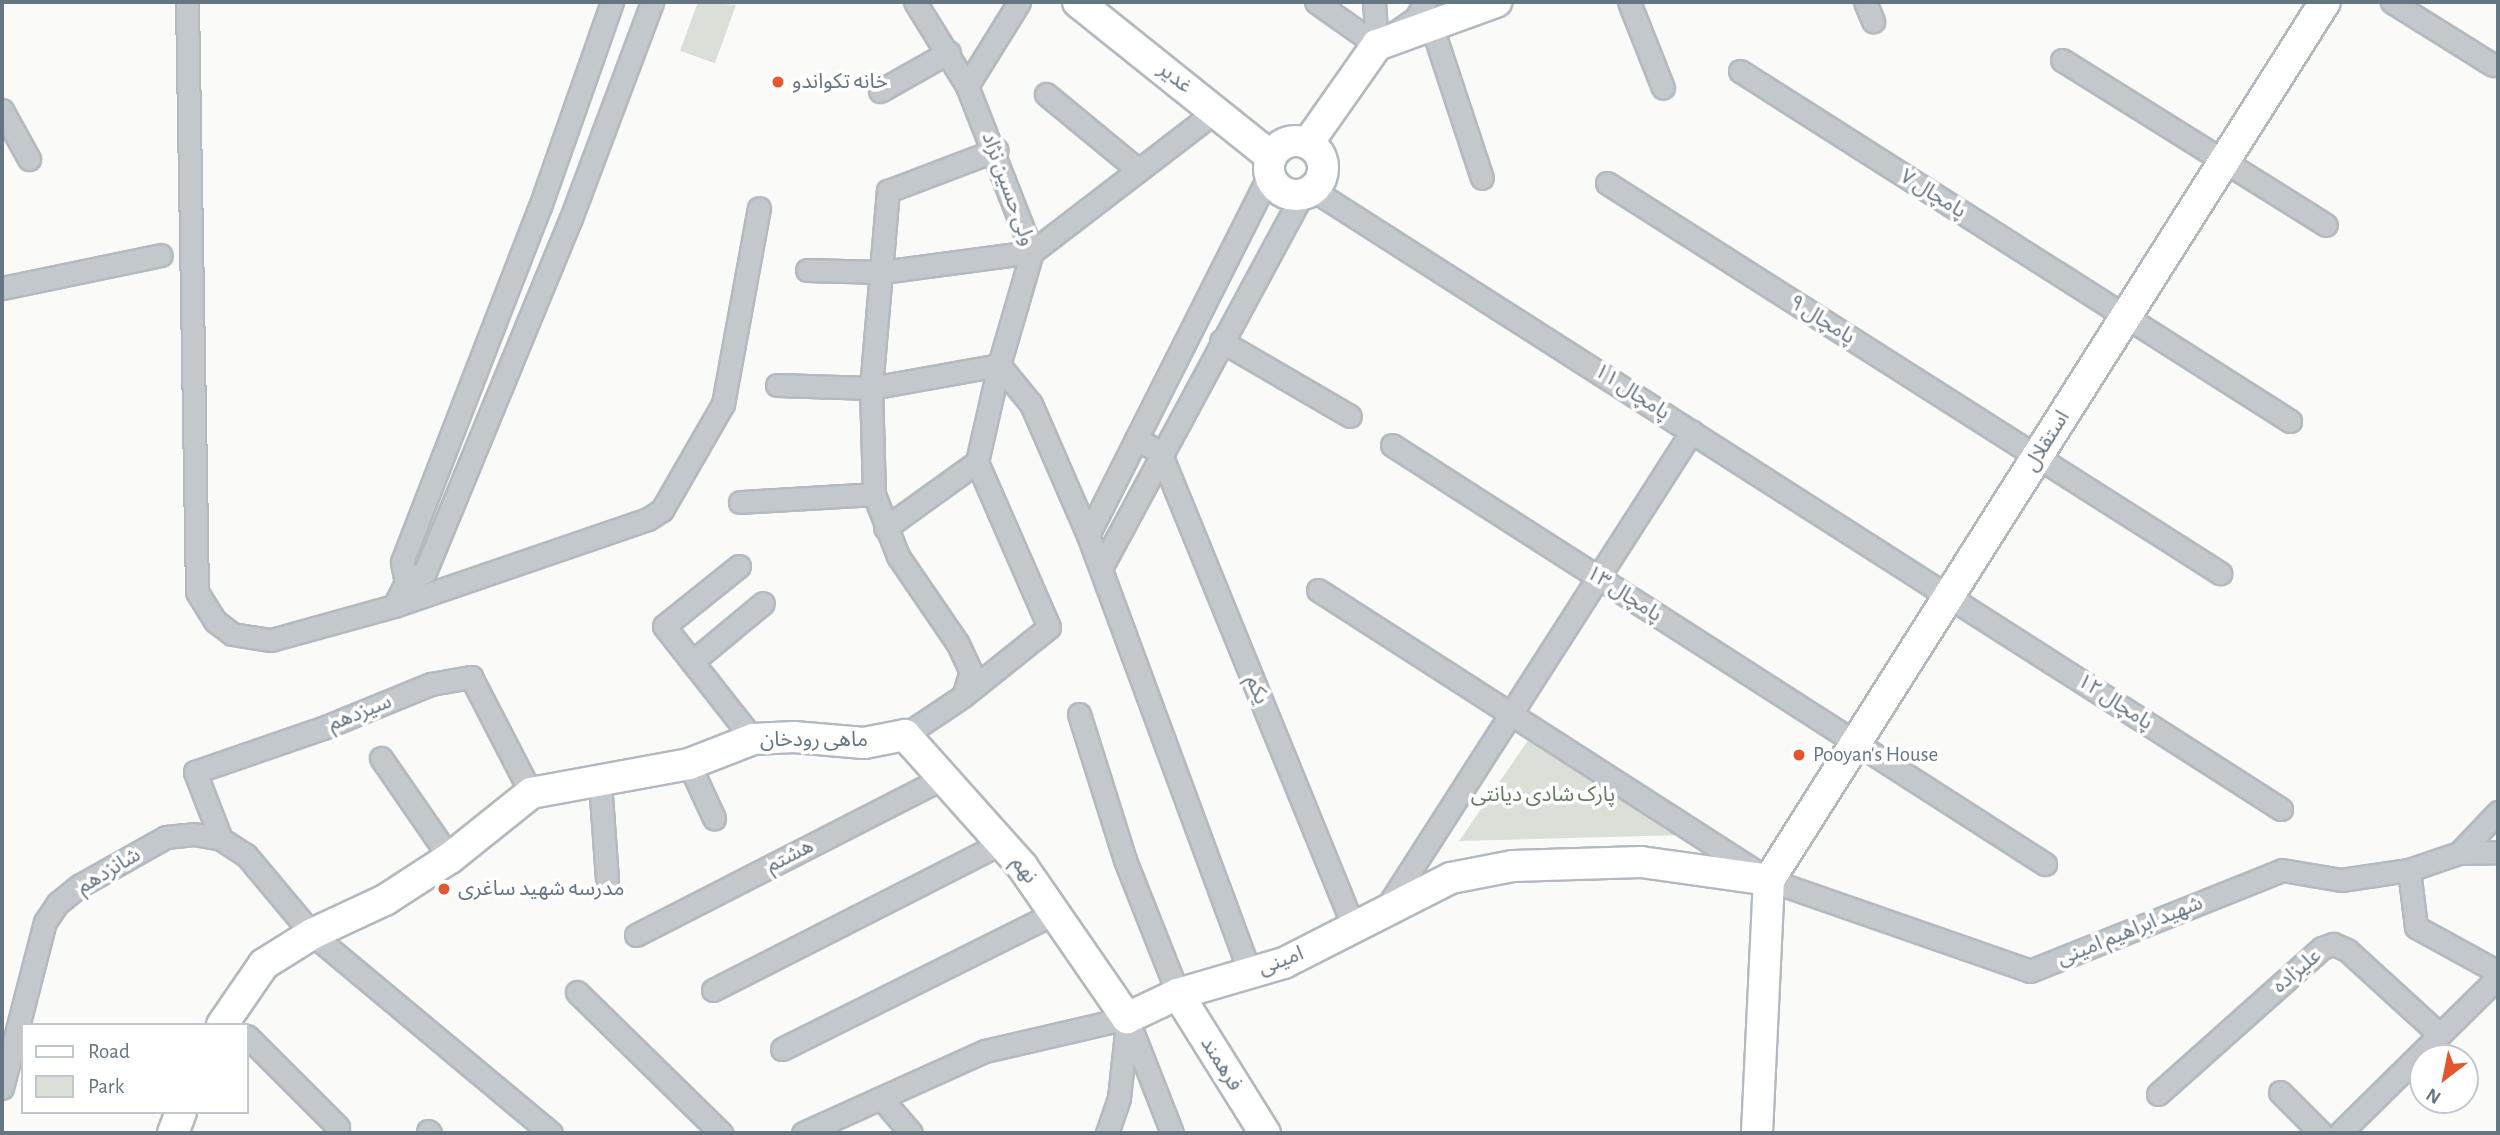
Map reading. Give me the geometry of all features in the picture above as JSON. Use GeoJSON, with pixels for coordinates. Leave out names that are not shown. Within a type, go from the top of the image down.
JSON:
{"type":"FeatureCollection","features":[{"type":"Feature","properties":{"kind":"main road","name":"غدیر"},"geometry":{"type":"LineString","coordinates":[[1078,2],[1216,111],[1270,166]]}},
{"type":"Feature","properties":{"kind":"main road"},"geometry":{"type":"LineString","coordinates":[[1308,144],[1377,45],[1428,13],[1496,2]]}},
{"type":"Feature","properties":{"kind":"main road","name":"استقلال"},"geometry":{"type":"LineString","coordinates":[[1769,880],[2325,2]]}},
{"type":"Feature","properties":{"kind":"main road"},"geometry":{"type":"LineString","coordinates":[[1287,142],[1308,144],[1319,152],[1323,165],[1321,180],[1307,193],[1275,187],[1270,166],[1287,142]]}},
{"type":"Feature","properties":{"kind":"main road","name":"ماهی رودخان"},"geometry":{"type":"LineString","coordinates":[[234,1023],[264,964],[312,934],[385,900],[450,858],[531,793],[689,764],[752,739],[794,737],[864,743],[905,734]]}},
{"type":"Feature","properties":{"kind":"main road","name":"نهم"},"geometry":{"type":"LineString","coordinates":[[905,734],[1002,843],[1055,913],[1127,1018]]}},
{"type":"Feature","properties":{"kind":"main road","name":"امینی"},"geometry":{"type":"LineString","coordinates":[[1127,1018],[1178,995],[1284,963],[1354,928],[1387,907],[1451,878],[1513,866],[1641,862],[1769,880]]}},
{"type":"Feature","properties":{"kind":"main road"},"geometry":{"type":"LineString","coordinates":[[1757,1133],[1769,880]]}},
{"type":"Feature","properties":{"kind":"main road","name":"فرهمند"},"geometry":{"type":"LineString","coordinates":[[1178,995],[1265,1133]]}},
{"type":"Feature","properties":{"kind":"street"},"geometry":{"type":"LineString","coordinates":[[187,2],[197,592],[215,621],[249,640],[271,640],[394,606],[648,519],[662,510],[723,404],[759,208]]}},
{"type":"Feature","properties":{"kind":"street"},"geometry":{"type":"LineString","coordinates":[[406,582],[402,562],[540,206],[611,2]]}},
{"type":"Feature","properties":{"kind":"street"},"geometry":{"type":"LineString","coordinates":[[394,606],[406,582],[425,572],[571,218],[652,2]]}},
{"type":"Feature","properties":{"kind":"street","name":"ولی حسین نژاد"},"geometry":{"type":"LineString","coordinates":[[915,2],[949,52],[967,86],[996,150],[1032,251],[999,365],[977,462]]}},
{"type":"Feature","properties":{"kind":"street"},"geometry":{"type":"LineString","coordinates":[[967,86],[1019,2]]}},
{"type":"Feature","properties":{"kind":"street"},"geometry":{"type":"LineString","coordinates":[[1316,2],[1377,45]]}},
{"type":"Feature","properties":{"kind":"street"},"geometry":{"type":"LineString","coordinates":[[1374,2],[1377,45]]}},
{"type":"Feature","properties":{"kind":"street"},"geometry":{"type":"LineString","coordinates":[[1629,2],[1663,88]]}},
{"type":"Feature","properties":{"kind":"street"},"geometry":{"type":"LineString","coordinates":[[2392,2],[2493,65]]}},
{"type":"Feature","properties":{"kind":"street"},"geometry":{"type":"LineString","coordinates":[[1428,13],[1482,178]]}},
{"type":"Feature","properties":{"kind":"street"},"geometry":{"type":"LineString","coordinates":[[880,92],[949,52]]}},
{"type":"Feature","properties":{"kind":"street"},"geometry":{"type":"LineString","coordinates":[[2062,60],[2326,225]]}},
{"type":"Feature","properties":{"kind":"street","name":"پامچال ۷"},"geometry":{"type":"LineString","coordinates":[[1740,71],[2290,421]]}},
{"type":"Feature","properties":{"kind":"street"},"geometry":{"type":"LineString","coordinates":[[1045,94],[1137,169]]}},
{"type":"Feature","properties":{"kind":"street"},"geometry":{"type":"LineString","coordinates":[[2,110],[29,159]]}},
{"type":"Feature","properties":{"kind":"street"},"geometry":{"type":"LineString","coordinates":[[807,271],[882,272],[1032,251],[1216,111]]}},
{"type":"Feature","properties":{"kind":"street"},"geometry":{"type":"LineString","coordinates":[[963,696],[971,673],[967,659],[898,556],[874,494],[871,388],[888,191],[996,150]]}},
{"type":"Feature","properties":{"kind":"street"},"geometry":{"type":"LineString","coordinates":[[1088,535],[1270,166]]}},
{"type":"Feature","properties":{"kind":"street","name":"پامچال ۹"},"geometry":{"type":"LineString","coordinates":[[1607,183],[2220,573]]}},
{"type":"Feature","properties":{"kind":"street"},"geometry":{"type":"LineString","coordinates":[[1101,568],[1160,452],[1307,193]]}},
{"type":"Feature","properties":{"kind":"street","name":"پامچال ۱۱"},"geometry":{"type":"LineString","coordinates":[[1307,193],[1692,431],[1949,596]]}},
{"type":"Feature","properties":{"kind":"street"},"geometry":{"type":"LineString","coordinates":[[540,206],[571,218]]}},
{"type":"Feature","properties":{"kind":"street"},"geometry":{"type":"LineString","coordinates":[[2,288],[161,255]]}},
{"type":"Feature","properties":{"kind":"street"},"geometry":{"type":"LineString","coordinates":[[1221,341],[1350,416]]}},
{"type":"Feature","properties":{"kind":"street"},"geometry":{"type":"LineString","coordinates":[[777,385],[871,388],[999,365],[1031,404],[1101,568],[1250,973]]}},
{"type":"Feature","properties":{"kind":"street"},"geometry":{"type":"LineString","coordinates":[[1387,907],[1692,431]]}},
{"type":"Feature","properties":{"kind":"street"},"geometry":{"type":"LineString","coordinates":[[1136,439],[1160,452]]}},
{"type":"Feature","properties":{"kind":"street","name":"پامچال ۱۳"},"geometry":{"type":"LineString","coordinates":[[1392,445],[2045,864]]}},
{"type":"Feature","properties":{"kind":"street","name":"یکم"},"geometry":{"type":"LineString","coordinates":[[1160,452],[1354,928]]}},
{"type":"Feature","properties":{"kind":"street"},"geometry":{"type":"LineString","coordinates":[[885,528],[977,462]]}},
{"type":"Feature","properties":{"kind":"street","name":"ماهی رودخان"},"geometry":{"type":"LineString","coordinates":[[905,734],[963,696],[1049,627],[977,462]]}},
{"type":"Feature","properties":{"kind":"street"},"geometry":{"type":"LineString","coordinates":[[740,502],[874,494]]}},
{"type":"Feature","properties":{"kind":"street"},"geometry":{"type":"LineString","coordinates":[[739,566],[664,626],[752,739]]}},
{"type":"Feature","properties":{"kind":"street","name":"شهید ابراهیم امینی"},"geometry":{"type":"LineString","coordinates":[[1318,590],[1769,880],[2030,971],[2282,870],[2341,880],[2409,870],[2459,853],[2498,852]]}},
{"type":"Feature","properties":{"kind":"street","name":"پامچال ۱۲"},"geometry":{"type":"LineString","coordinates":[[1949,596],[2281,809]]}},
{"type":"Feature","properties":{"kind":"street"},"geometry":{"type":"LineString","coordinates":[[692,662],[763,603]]}},
{"type":"Feature","properties":{"kind":"street","name":"سیزدهم"},"geometry":{"type":"LineString","coordinates":[[221,839],[195,772],[323,729],[431,684],[471,677],[531,793]]}},
{"type":"Feature","properties":{"kind":"street"},"geometry":{"type":"LineString","coordinates":[[1079,714],[1125,860],[1178,995]]}},
{"type":"Feature","properties":{"kind":"street"},"geometry":{"type":"LineString","coordinates":[[381,758],[450,858]]}},
{"type":"Feature","properties":{"kind":"street"},"geometry":{"type":"LineString","coordinates":[[689,764],[714,818]]}},
{"type":"Feature","properties":{"kind":"street","name":"هشتم"},"geometry":{"type":"LineString","coordinates":[[636,934],[943,778]]}},
{"type":"Feature","properties":{"kind":"street"},"geometry":{"type":"LineString","coordinates":[[600,782],[607,879]]}},
{"type":"Feature","properties":{"kind":"street"},"geometry":{"type":"LineString","coordinates":[[2459,853],[2498,812]]}},
{"type":"Feature","properties":{"kind":"street","name":"شانزدهم"},"geometry":{"type":"LineString","coordinates":[[2,1088],[45,922],[58,903],[79,886],[166,837],[194,834],[221,839],[246,855],[312,934],[551,1133]]}},
{"type":"Feature","properties":{"kind":"street"},"geometry":{"type":"LineString","coordinates":[[713,990],[1002,843]]}},
{"type":"Feature","properties":{"kind":"street"},"geometry":{"type":"LineString","coordinates":[[2340,1133],[2498,974],[2416,927],[2409,870]]}},
{"type":"Feature","properties":{"kind":"street"},"geometry":{"type":"LineString","coordinates":[[782,1049],[1055,913]]}},
{"type":"Feature","properties":{"kind":"street","name":"علیزاده"},"geometry":{"type":"LineString","coordinates":[[2158,1094],[2322,948],[2333,944],[2347,950],[2439,1034]]}},
{"type":"Feature","properties":{"kind":"street"},"geometry":{"type":"LineString","coordinates":[[577,992],[721,1133]]}},
{"type":"Feature","properties":{"kind":"street"},"geometry":{"type":"LineString","coordinates":[[1107,1133],[1119,1098],[1127,1018]]}},
{"type":"Feature","properties":{"kind":"street"},"geometry":{"type":"LineString","coordinates":[[1127,1018],[1172,1133]]}},
{"type":"Feature","properties":{"kind":"street","name":"امینی"},"geometry":{"type":"LineString","coordinates":[[803,1133],[985,1051],[1127,1018]]}},
{"type":"Feature","properties":{"kind":"street"},"geometry":{"type":"LineString","coordinates":[[248,1040],[338,1127]]}},
{"type":"Feature","properties":{"kind":"street"},"geometry":{"type":"LineString","coordinates":[[2280,1092],[2321,1133]]}},
{"type":"Feature","properties":{"kind":"street"},"geometry":{"type":"LineString","coordinates":[[881,1098],[911,1133]]}},
{"type":"Feature","properties":{"kind":"green space"},"geometry":{"type":"Polygon","coordinates":[[[698,2],[736,5],[715,63],[680,51],[698,2]]]}},
{"type":"Feature","properties":{"kind":"green space","name":"پارک شادی دیانتی"},"geometry":{"type":"Polygon","coordinates":[[[1531,736],[1684,835],[1459,841],[1531,736]]]}},
{"type":"Feature","properties":{"kind":"place","name":"خانه تکواندو"},"geometry":{"type":"Point","coordinates":[778,82]}},
{"type":"Feature","properties":{"kind":"place","name":"Pooyan's House"},"geometry":{"type":"Point","coordinates":[1799,755]}},
{"type":"Feature","properties":{"kind":"place","name":"مدرسه شهید ساغری"},"geometry":{"type":"Point","coordinates":[444,889]}}]}
